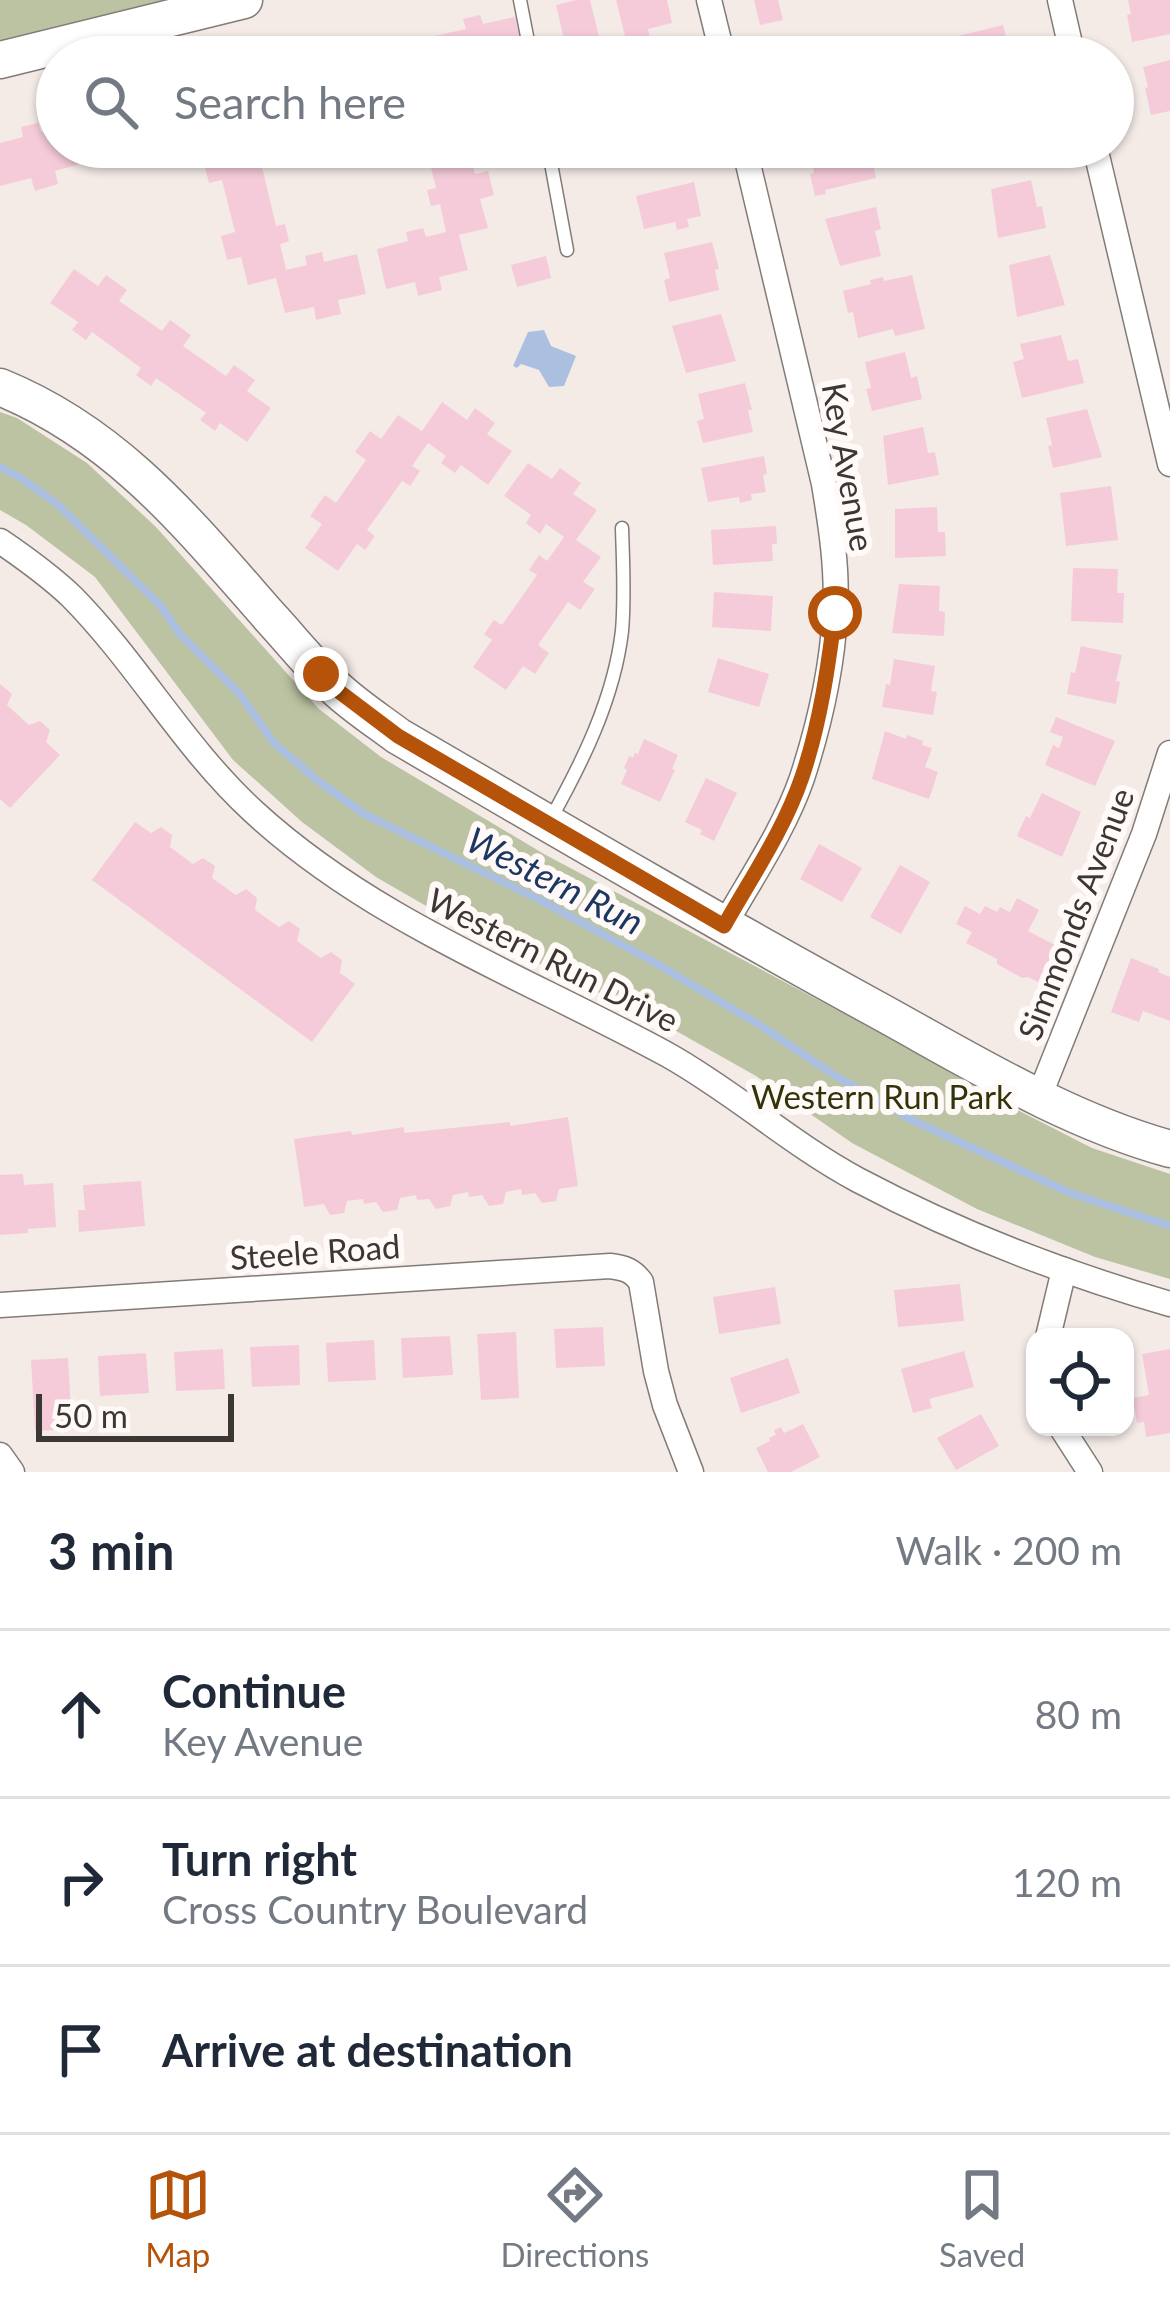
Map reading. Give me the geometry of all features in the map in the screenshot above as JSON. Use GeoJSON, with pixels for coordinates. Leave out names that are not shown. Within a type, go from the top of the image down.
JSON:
{"type":"FeatureCollection","features":[{"type":"Feature","properties":{"kind":"main road"},"geometry":{"type":"LineString","coordinates":[[98,36],[244,0]]}},
{"type":"Feature","properties":{"kind":"main road"},"geometry":{"type":"LineString","coordinates":[[0,60],[36,51]]}},
{"type":"Feature","properties":{"kind":"main road"},"geometry":{"type":"LineString","coordinates":[[0,387],[95,438],[126,464],[174,509],[321,674],[398,736],[724,926],[1039,1097],[1170,1149]]}},
{"type":"Feature","properties":{"kind":"street"},"geometry":{"type":"LineString","coordinates":[[709,0],[718,36]]}},
{"type":"Feature","properties":{"kind":"street"},"geometry":{"type":"LineString","coordinates":[[1060,0],[1068,36]]}},
{"type":"Feature","properties":{"kind":"street","name":"Key Avenue"},"geometry":{"type":"LineString","coordinates":[[724,926],[774,839],[801,780],[818,719],[835,613],[824,484],[749,168]]}},
{"type":"Feature","properties":{"kind":"street"},"geometry":{"type":"LineString","coordinates":[[1100,168],[1170,464]]}},
{"type":"Feature","properties":{"kind":"street","name":"Western Run Drive"},"geometry":{"type":"LineString","coordinates":[[0,542],[72,597],[210,768],[254,812],[349,886],[442,941],[670,1057],[857,1179],[934,1217],[1064,1270],[1170,1304]]}},
{"type":"Feature","properties":{"kind":"street","name":"Simmonds Avenue"},"geometry":{"type":"LineString","coordinates":[[1039,1097],[1144,834],[1170,754]]}},
{"type":"Feature","properties":{"kind":"street","name":"Steele Road"},"geometry":{"type":"LineString","coordinates":[[0,1305],[610,1266],[634,1272],[641,1282],[656,1371],[691,1472]]}},
{"type":"Feature","properties":{"kind":"street"},"geometry":{"type":"LineString","coordinates":[[1050,1328],[1064,1270]]}},
{"type":"Feature","properties":{"kind":"street"},"geometry":{"type":"LineString","coordinates":[[1067,1436],[1090,1472]]}},
{"type":"Feature","properties":{"kind":"street"},"geometry":{"type":"LineString","coordinates":[[0,1455],[12,1472]]}},
{"type":"Feature","properties":{"kind":"lane"},"geometry":{"type":"LineString","coordinates":[[520,0],[527,36]]}},
{"type":"Feature","properties":{"kind":"lane"},"geometry":{"type":"LineString","coordinates":[[552,168],[567,250]]}},
{"type":"Feature","properties":{"kind":"lane"},"geometry":{"type":"LineString","coordinates":[[548,824],[590,738],[616,668],[622,629],[622,528]]}},
{"type":"Feature","properties":{"kind":"green space"},"geometry":{"type":"Polygon","coordinates":[[[0,0],[189,0],[36,36],[0,45],[0,0]]]}},
{"type":"Feature","properties":{"kind":"green space","name":"Western Run Park"},"geometry":{"type":"Polygon","coordinates":[[[0,412],[87,463],[156,527],[319,709],[381,757],[544,854],[1004,1103],[1092,1148],[1170,1174],[1170,1279],[1095,1257],[977,1209],[852,1143],[756,1076],[662,1023],[459,925],[376,877],[302,822],[233,760],[95,577],[0,510],[0,412]]]}},
{"type":"Feature","properties":{"kind":"water"},"geometry":{"type":"Polygon","coordinates":[[[544,330],[551,346],[576,356],[564,386],[549,387],[539,370],[513,366],[528,332],[544,330]]]}},
{"type":"Feature","properties":{"kind":"building"},"geometry":{"type":"Polygon","coordinates":[[[590,0],[599,36],[563,36],[556,5],[590,0]]]}},
{"type":"Feature","properties":{"kind":"building"},"geometry":{"type":"Polygon","coordinates":[[[616,0],[667,0],[672,23],[648,29],[649,36],[625,36],[616,0]]]}},
{"type":"Feature","properties":{"kind":"building"},"geometry":{"type":"Polygon","coordinates":[[[754,0],[778,0],[783,20],[760,25],[754,0]]]}},
{"type":"Feature","properties":{"kind":"building"},"geometry":{"type":"Polygon","coordinates":[[[1128,0],[1170,0],[1170,34],[1134,42],[1127,15],[1131,14],[1128,0]]]}},
{"type":"Feature","properties":{"kind":"building"},"geometry":{"type":"Polygon","coordinates":[[[480,15],[483,24],[515,17],[519,36],[434,36],[466,29],[463,19],[480,15]]]}},
{"type":"Feature","properties":{"kind":"building"},"geometry":{"type":"Polygon","coordinates":[[[1003,25],[1006,36],[958,36],[1003,25]]]}},
{"type":"Feature","properties":{"kind":"building"},"geometry":{"type":"Polygon","coordinates":[[[1170,60],[1170,111],[1151,115],[1143,67],[1170,60]]]}},
{"type":"Feature","properties":{"kind":"building"},"geometry":{"type":"Polygon","coordinates":[[[36,123],[36,168],[66,168],[55,171],[58,184],[35,191],[31,178],[0,186],[0,143],[23,137],[21,127],[36,123]]]}},
{"type":"Feature","properties":{"kind":"building"},"geometry":{"type":"Polygon","coordinates":[[[205,168],[262,168],[276,226],[285,224],[289,241],[280,244],[286,270],[307,265],[305,256],[322,252],[324,262],[357,254],[366,294],[338,300],[341,314],[316,320],[314,307],[285,313],[276,278],[248,285],[241,257],[227,260],[221,236],[235,232],[222,180],[209,183],[205,168]]]}},
{"type":"Feature","properties":{"kind":"building"},"geometry":{"type":"Polygon","coordinates":[[[431,168],[474,168],[475,174],[488,171],[494,195],[480,199],[488,228],[459,235],[468,270],[439,277],[442,290],[418,296],[415,282],[386,289],[377,249],[408,241],[406,232],[423,228],[426,237],[446,232],[440,204],[431,206],[427,190],[436,188],[431,168]]]}},
{"type":"Feature","properties":{"kind":"building"},"geometry":{"type":"Polygon","coordinates":[[[813,168],[874,168],[876,178],[815,196],[810,174],[813,168]]]}},
{"type":"Feature","properties":{"kind":"building"},"geometry":{"type":"Polygon","coordinates":[[[1031,180],[1046,228],[998,238],[991,189],[1031,180]]]}},
{"type":"Feature","properties":{"kind":"building"},"geometry":{"type":"Polygon","coordinates":[[[694,182],[701,216],[687,219],[689,227],[677,230],[675,222],[644,229],[636,196],[694,182]]]}},
{"type":"Feature","properties":{"kind":"building"},"geometry":{"type":"Polygon","coordinates":[[[876,207],[881,256],[840,266],[825,219],[876,207]]]}},
{"type":"Feature","properties":{"kind":"building"},"geometry":{"type":"Polygon","coordinates":[[[712,242],[719,290],[669,302],[664,253],[712,242]]]}},
{"type":"Feature","properties":{"kind":"building"},"geometry":{"type":"Polygon","coordinates":[[[1050,255],[1065,305],[1017,317],[1009,265],[1050,255]]]}},
{"type":"Feature","properties":{"kind":"building"},"geometry":{"type":"Polygon","coordinates":[[[546,256],[551,278],[517,287],[511,265],[546,256]]]}},
{"type":"Feature","properties":{"kind":"building"},"geometry":{"type":"Polygon","coordinates":[[[74,269],[98,286],[106,275],[127,290],[119,301],[162,331],[170,320],[191,335],[183,346],[226,376],[234,365],[255,380],[247,391],[271,408],[247,442],[220,423],[215,431],[200,420],[206,413],[156,378],[151,386],[136,375],[141,368],[92,332],[86,340],[72,330],[78,322],[50,303],[74,269]]]}},
{"type":"Feature","properties":{"kind":"building"},"geometry":{"type":"Polygon","coordinates":[[[912,275],[925,329],[895,336],[893,329],[858,338],[843,291],[871,284],[870,280],[912,275]]]}},
{"type":"Feature","properties":{"kind":"building"},"geometry":{"type":"Polygon","coordinates":[[[721,314],[736,361],[686,373],[672,326],[721,314]]]}},
{"type":"Feature","properties":{"kind":"building"},"geometry":{"type":"Polygon","coordinates":[[[1061,335],[1068,361],[1078,359],[1084,383],[1022,398],[1013,362],[1024,359],[1020,344],[1061,335]]]}},
{"type":"Feature","properties":{"kind":"building"},"geometry":{"type":"Polygon","coordinates":[[[905,352],[922,399],[872,411],[865,362],[905,352]]]}},
{"type":"Feature","properties":{"kind":"building"},"geometry":{"type":"Polygon","coordinates":[[[745,383],[753,432],[703,443],[697,421],[704,419],[698,394],[745,383]]]}},
{"type":"Feature","properties":{"kind":"building"},"geometry":{"type":"Polygon","coordinates":[[[442,402],[467,420],[475,408],[495,423],[487,434],[512,451],[488,485],[461,465],[455,473],[441,463],[446,456],[428,443],[412,466],[420,471],[410,486],[402,481],[367,530],[375,536],[365,550],[357,544],[338,571],[305,548],[322,524],[310,516],[325,495],[336,503],[366,460],[355,452],[370,431],[381,439],[398,415],[422,431],[442,402]]]}},
{"type":"Feature","properties":{"kind":"building"},"geometry":{"type":"Polygon","coordinates":[[[1087,409],[1102,457],[1053,468],[1046,418],[1087,409]]]}},
{"type":"Feature","properties":{"kind":"building"},"geometry":{"type":"Polygon","coordinates":[[[923,427],[939,475],[888,485],[883,436],[923,427]]]}},
{"type":"Feature","properties":{"kind":"building"},"geometry":{"type":"Polygon","coordinates":[[[764,456],[766,492],[751,494],[752,500],[740,503],[739,497],[708,502],[701,468],[764,456]]]}},
{"type":"Feature","properties":{"kind":"building"},"geometry":{"type":"Polygon","coordinates":[[[528,463],[552,479],[560,468],[581,483],[573,494],[597,510],[576,540],[601,557],[583,582],[595,589],[580,610],[568,602],[538,645],[549,653],[535,674],[523,666],[506,690],[473,667],[492,640],[484,634],[494,620],[502,625],[537,575],[529,570],[539,555],[547,561],[564,537],[546,524],[540,534],[526,523],[531,515],[504,496],[528,463]]]}},
{"type":"Feature","properties":{"kind":"building"},"geometry":{"type":"Polygon","coordinates":[[[1111,486],[1118,540],[1066,546],[1060,493],[1111,486]]]}},
{"type":"Feature","properties":{"kind":"building"},"geometry":{"type":"Polygon","coordinates":[[[937,507],[946,556],[895,558],[895,509],[937,507]]]}},
{"type":"Feature","properties":{"kind":"building"},"geometry":{"type":"Polygon","coordinates":[[[776,526],[773,561],[713,565],[711,530],[776,526]]]}},
{"type":"Feature","properties":{"kind":"building"},"geometry":{"type":"Polygon","coordinates":[[[1073,568],[1118,569],[1117,593],[1124,593],[1123,623],[1071,621],[1073,568]]]}},
{"type":"Feature","properties":{"kind":"building"},"geometry":{"type":"Polygon","coordinates":[[[899,584],[940,586],[944,636],[892,633],[899,584]]]}},
{"type":"Feature","properties":{"kind":"building"},"geometry":{"type":"Polygon","coordinates":[[[714,592],[773,596],[771,631],[712,627],[714,592]]]}},
{"type":"Feature","properties":{"kind":"building"},"geometry":{"type":"Polygon","coordinates":[[[1081,646],[1122,655],[1116,704],[1067,694],[1081,646]]]}},
{"type":"Feature","properties":{"kind":"building"},"geometry":{"type":"Polygon","coordinates":[[[718,658],[769,674],[759,707],[708,692],[718,658]]]}},
{"type":"Feature","properties":{"kind":"building"},"geometry":{"type":"Polygon","coordinates":[[[894,659],[935,666],[933,715],[882,707],[894,659]]]}},
{"type":"Feature","properties":{"kind":"building"},"geometry":{"type":"Polygon","coordinates":[[[0,684],[12,694],[7,705],[29,725],[40,721],[50,730],[46,742],[60,755],[10,808],[0,799],[0,684]]]}},
{"type":"Feature","properties":{"kind":"building"},"geometry":{"type":"Polygon","coordinates":[[[1056,717],[1115,741],[1095,786],[1045,765],[1053,745],[1059,748],[1063,737],[1050,732],[1056,717]]]}},
{"type":"Feature","properties":{"kind":"building"},"geometry":{"type":"Polygon","coordinates":[[[885,731],[906,739],[907,735],[932,748],[925,767],[938,772],[929,799],[872,779],[885,731]]]}},
{"type":"Feature","properties":{"kind":"building"},"geometry":{"type":"Polygon","coordinates":[[[644,739],[678,755],[660,802],[621,784],[629,756],[638,754],[644,739]]]}},
{"type":"Feature","properties":{"kind":"building"},"geometry":{"type":"Polygon","coordinates":[[[706,778],[737,793],[714,841],[685,822],[706,778]]]}},
{"type":"Feature","properties":{"kind":"building"},"geometry":{"type":"Polygon","coordinates":[[[1042,793],[1081,812],[1062,857],[1017,836],[1042,793]]]}},
{"type":"Feature","properties":{"kind":"building"},"geometry":{"type":"Polygon","coordinates":[[[135,822],[151,833],[161,827],[172,835],[170,847],[193,864],[203,858],[215,866],[212,878],[236,895],[246,889],[257,898],[255,910],[279,927],[289,921],[300,929],[297,941],[321,958],[331,952],[342,960],[340,973],[355,984],[312,1042],[92,880],[135,822]]]}},
{"type":"Feature","properties":{"kind":"building"},"geometry":{"type":"Polygon","coordinates":[[[819,844],[862,868],[842,902],[800,879],[819,844]]]}},
{"type":"Feature","properties":{"kind":"building"},"geometry":{"type":"Polygon","coordinates":[[[900,865],[930,882],[901,934],[870,917],[900,865]]]}},
{"type":"Feature","properties":{"kind":"building"},"geometry":{"type":"Polygon","coordinates":[[[1017,898],[1039,910],[1028,931],[1057,946],[1038,982],[1022,978],[966,943],[972,932],[956,924],[965,906],[980,914],[985,906],[1010,912],[1017,898]]]}},
{"type":"Feature","properties":{"kind":"building"},"geometry":{"type":"Polygon","coordinates":[[[1131,958],[1170,977],[1170,1021],[1143,1011],[1139,1022],[1111,1012],[1131,958]]]}},
{"type":"Feature","properties":{"kind":"building"},"geometry":{"type":"Polygon","coordinates":[[[568,1117],[578,1186],[559,1189],[556,1201],[542,1203],[535,1193],[522,1195],[521,1189],[506,1192],[503,1204],[489,1206],[482,1195],[469,1197],[468,1192],[453,1195],[450,1206],[436,1209],[429,1199],[417,1200],[416,1195],[400,1198],[397,1210],[383,1212],[376,1202],[364,1204],[363,1199],[347,1201],[344,1213],[330,1215],[324,1204],[304,1207],[294,1139],[404,1127],[404,1133],[510,1122],[510,1126],[568,1117]]]}},
{"type":"Feature","properties":{"kind":"building"},"geometry":{"type":"Polygon","coordinates":[[[23,1174],[24,1185],[53,1183],[56,1227],[0,1235],[0,1175],[23,1174]]]}},
{"type":"Feature","properties":{"kind":"building"},"geometry":{"type":"Polygon","coordinates":[[[141,1181],[145,1226],[79,1232],[78,1210],[85,1210],[83,1185],[141,1181]]]}},
{"type":"Feature","properties":{"kind":"building"},"geometry":{"type":"Polygon","coordinates":[[[960,1284],[964,1321],[898,1327],[894,1290],[960,1284]]]}},
{"type":"Feature","properties":{"kind":"building"},"geometry":{"type":"Polygon","coordinates":[[[775,1287],[781,1324],[719,1334],[713,1297],[775,1287]]]}},
{"type":"Feature","properties":{"kind":"building"},"geometry":{"type":"Polygon","coordinates":[[[603,1327],[605,1366],[556,1368],[554,1329],[603,1327]]]}},
{"type":"Feature","properties":{"kind":"building"},"geometry":{"type":"Polygon","coordinates":[[[516,1332],[519,1398],[481,1400],[477,1334],[516,1332]]]}},
{"type":"Feature","properties":{"kind":"building"},"geometry":{"type":"Polygon","coordinates":[[[450,1336],[453,1375],[403,1378],[401,1338],[450,1336]]]}},
{"type":"Feature","properties":{"kind":"building"},"geometry":{"type":"Polygon","coordinates":[[[374,1340],[376,1380],[328,1382],[326,1343],[374,1340]]]}},
{"type":"Feature","properties":{"kind":"building"},"geometry":{"type":"Polygon","coordinates":[[[299,1345],[300,1385],[252,1387],[250,1347],[299,1345]]]}},
{"type":"Feature","properties":{"kind":"building"},"geometry":{"type":"Polygon","coordinates":[[[223,1349],[225,1389],[176,1391],[174,1352],[223,1349]]]}},
{"type":"Feature","properties":{"kind":"building"},"geometry":{"type":"Polygon","coordinates":[[[1170,1349],[1170,1433],[1146,1437],[1144,1422],[1137,1423],[1134,1398],[1149,1395],[1142,1354],[1170,1349]]]}},
{"type":"Feature","properties":{"kind":"building"},"geometry":{"type":"Polygon","coordinates":[[[964,1351],[974,1387],[929,1399],[932,1408],[913,1413],[901,1369],[964,1351]]]}},
{"type":"Feature","properties":{"kind":"building"},"geometry":{"type":"Polygon","coordinates":[[[146,1353],[149,1393],[100,1396],[98,1356],[146,1353]]]}},
{"type":"Feature","properties":{"kind":"building"},"geometry":{"type":"Polygon","coordinates":[[[68,1358],[72,1429],[35,1431],[31,1360],[68,1358]]]}},
{"type":"Feature","properties":{"kind":"building"},"geometry":{"type":"Polygon","coordinates":[[[788,1358],[800,1393],[741,1413],[730,1378],[788,1358]]]}},
{"type":"Feature","properties":{"kind":"building"},"geometry":{"type":"Polygon","coordinates":[[[981,1414],[999,1446],[956,1470],[937,1438],[981,1414]]]}},
{"type":"Feature","properties":{"kind":"building"},"geometry":{"type":"Polygon","coordinates":[[[803,1424],[820,1457],[791,1472],[768,1472],[756,1448],[776,1435],[774,1430],[781,1427],[784,1433],[803,1424]]]}},
{"type":"Feature","properties":{"kind":"waterway","name":"Western Run"},"geometry":{"type":"LineString","coordinates":[[0,467],[57,504],[161,606],[179,633],[239,693],[274,743],[364,814],[652,961],[912,1120],[1070,1193],[1170,1226]]}},
{"type":"Feature","properties":{"kind":"route"},"geometry":{"type":"LineString","coordinates":[[321,674],[398,736],[724,926],[774,839],[801,780],[818,719],[835,613]]}}]}
